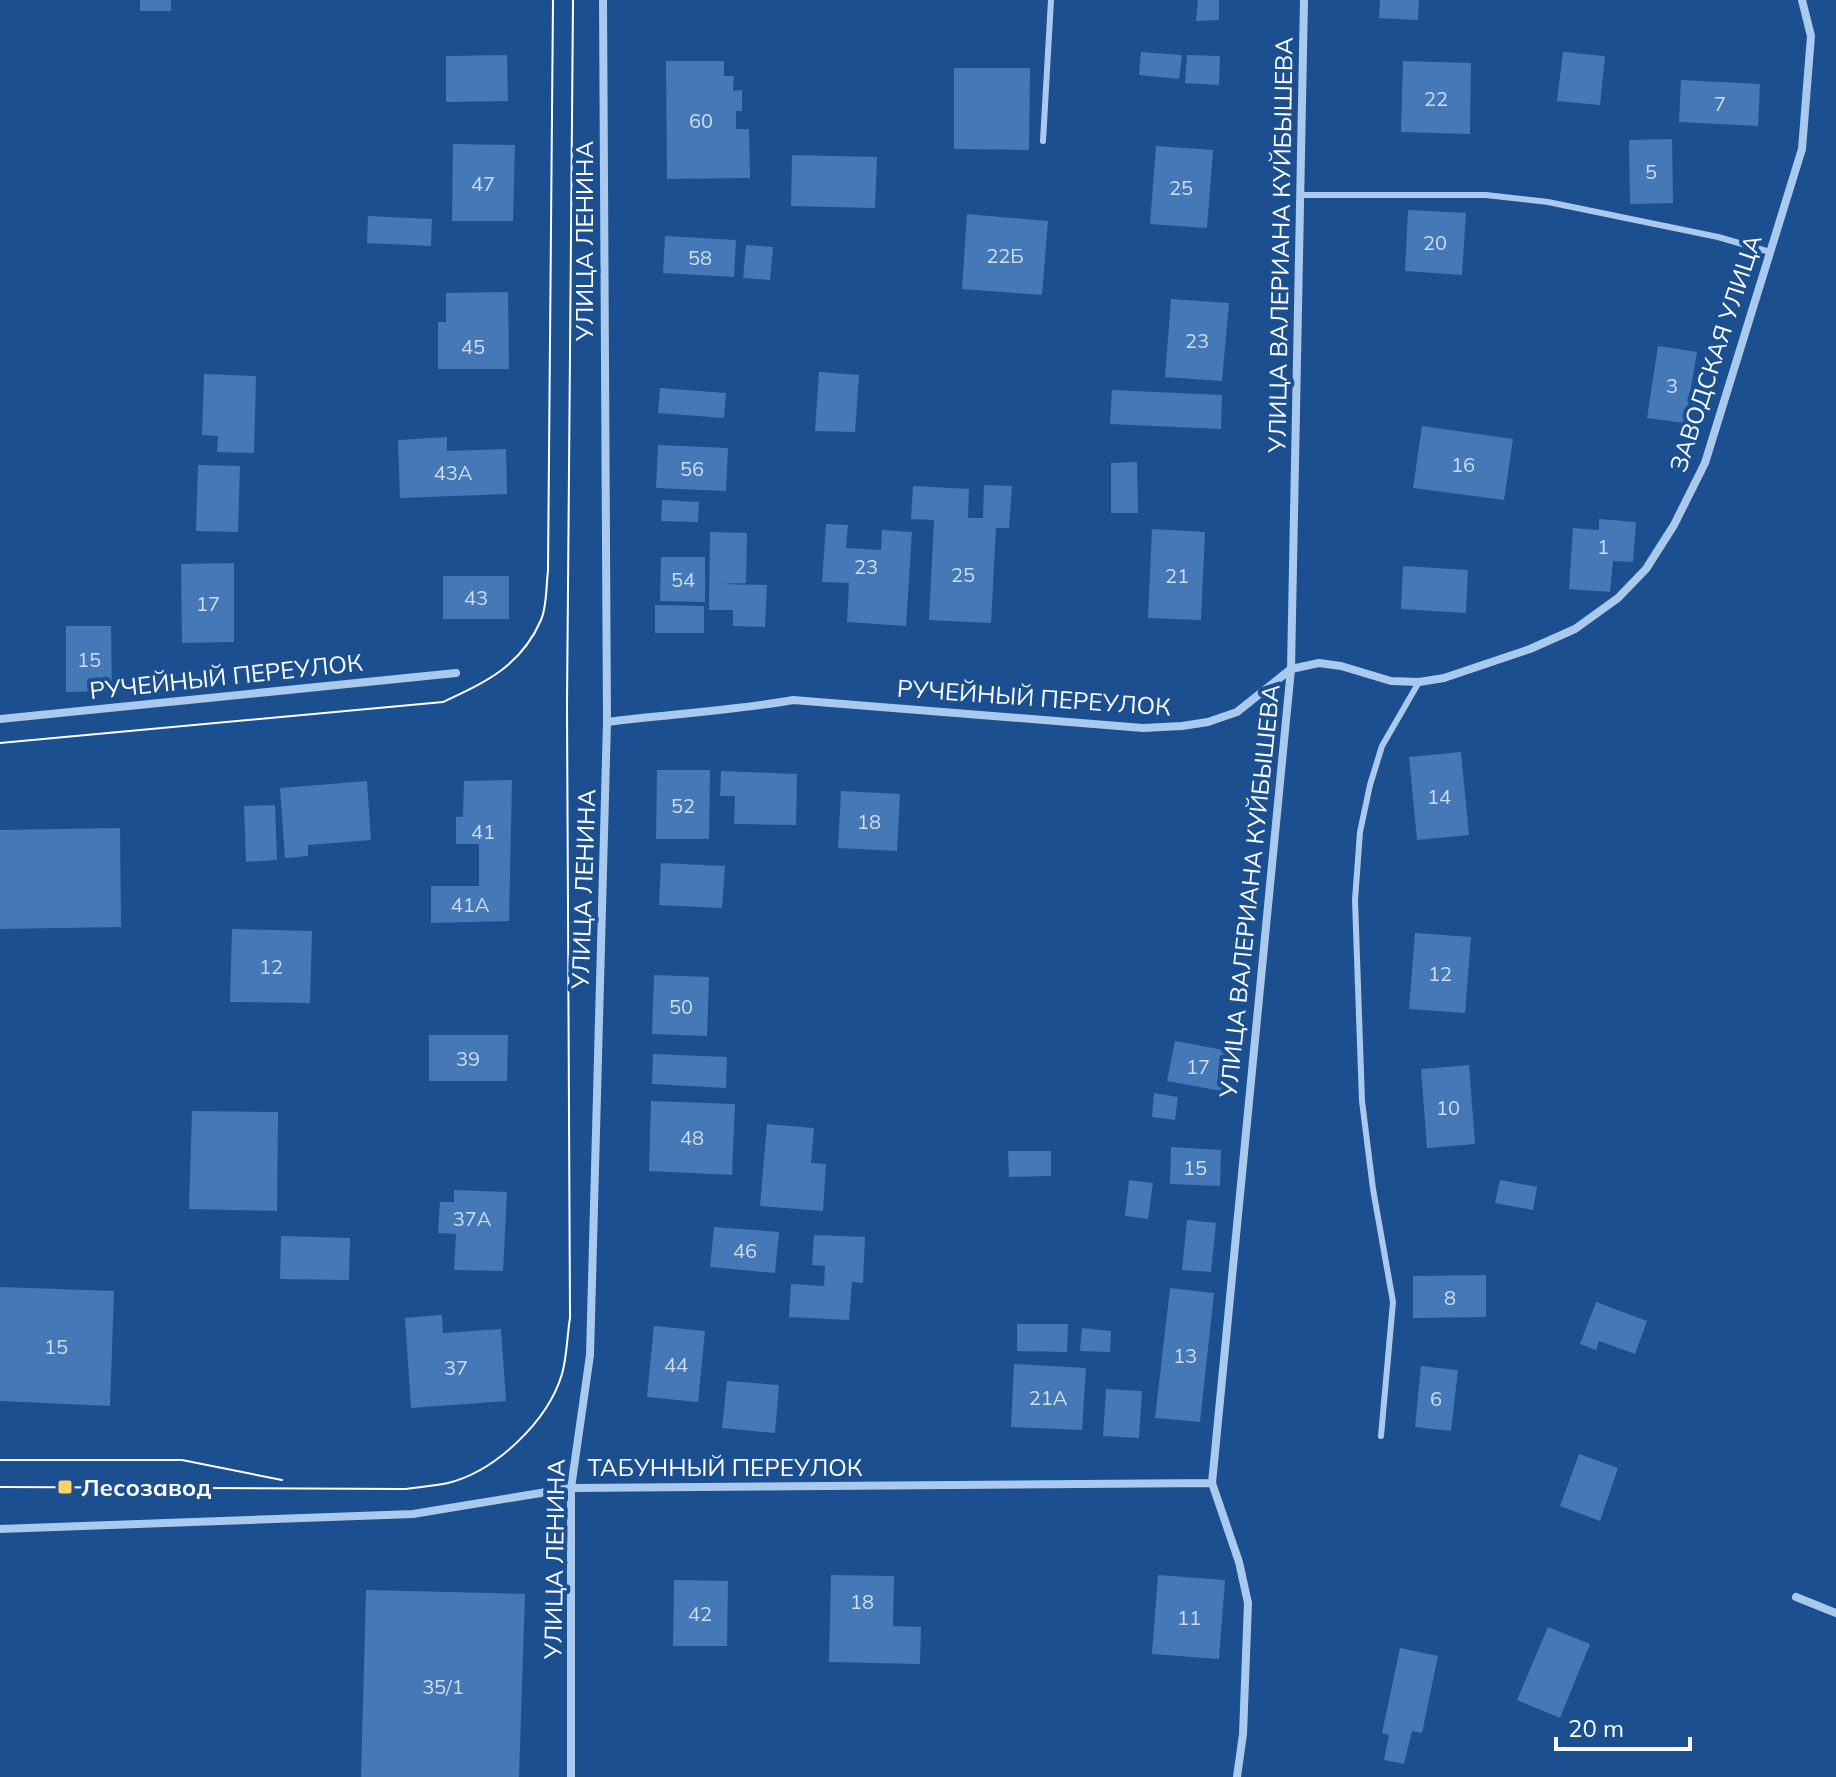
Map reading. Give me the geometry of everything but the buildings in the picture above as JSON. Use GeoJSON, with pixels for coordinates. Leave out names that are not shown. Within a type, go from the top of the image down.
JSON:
{"type":"FeatureCollection","features":[{"type":"Feature","properties":{"kind":"street","name":"УЛИЦА ЛЕНИНА"},"geometry":{"type":"LineString","coordinates":[[571,1777],[571,1488],[590,1355],[607,722],[603,0]]}},
{"type":"Feature","properties":{"kind":"street","name":"УЛИЦА ВАЛЕРИАНА КУЙБЫШЕВА"},"geometry":{"type":"LineString","coordinates":[[1237,1777],[1243,1734],[1248,1603],[1239,1562],[1212,1483],[1291,669],[1304,0]]}},
{"type":"Feature","properties":{"kind":"street","name":"ЗАВОДСКАЯ УЛИЦА"},"geometry":{"type":"LineString","coordinates":[[1419,682],[1444,678],[1530,649],[1575,629],[1618,598],[1646,569],[1674,525],[1705,463],[1802,149],[1811,36],[1802,0]]}},
{"type":"Feature","properties":{"kind":"street"},"geometry":{"type":"LineString","coordinates":[[1291,669],[1319,663],[1341,666],[1391,681],[1419,682]]}},
{"type":"Feature","properties":{"kind":"street","name":"РУЧЕЙНЫЙ ПЕРЕУЛОК"},"geometry":{"type":"LineString","coordinates":[[607,722],[751,708],[793,700],[1143,728],[1182,726],[1208,722],[1237,712],[1291,669]]}},
{"type":"Feature","properties":{"kind":"street","name":"РУЧЕЙНЫЙ ПЕРЕУЛОК"},"geometry":{"type":"LineString","coordinates":[[0,719],[456,673]]}},
{"type":"Feature","properties":{"kind":"street","name":"ТАБУННЫЙ ПЕРЕУЛОК"},"geometry":{"type":"LineString","coordinates":[[0,1529],[413,1514],[571,1488],[1212,1483]]}},
{"type":"Feature","properties":{"kind":"street"},"geometry":{"type":"LineString","coordinates":[[1796,1597],[1836,1613]]}},
{"type":"Feature","properties":{"kind":"lane"},"geometry":{"type":"LineString","coordinates":[[1043,141],[1051,0]]}},
{"type":"Feature","properties":{"kind":"lane"},"geometry":{"type":"LineString","coordinates":[[1301,195],[1486,195],[1548,202],[1718,237],[1770,252]]}},
{"type":"Feature","properties":{"kind":"lane"},"geometry":{"type":"LineString","coordinates":[[1381,1436],[1393,1302],[1373,1189],[1362,1101],[1355,900],[1360,832],[1374,772],[1382,746],[1419,682]]}},
{"type":"Feature","properties":{"kind":"tram line"},"geometry":{"type":"LineString","coordinates":[[0,743],[443,702],[501,671],[533,636],[543,614],[548,571],[553,0]]}},
{"type":"Feature","properties":{"kind":"tram line"},"geometry":{"type":"LineString","coordinates":[[0,1487],[405,1489],[448,1483],[484,1468],[518,1442],[545,1409],[562,1374],[570,1318],[567,706],[573,0]]}},
{"type":"Feature","properties":{"kind":"tram line"},"geometry":{"type":"LineString","coordinates":[[0,1460],[182,1460],[282,1480]]}},
{"type":"Feature","properties":{"kind":"place","name":"Лесозавод"},"geometry":{"type":"Point","coordinates":[65,1487]}}]}
